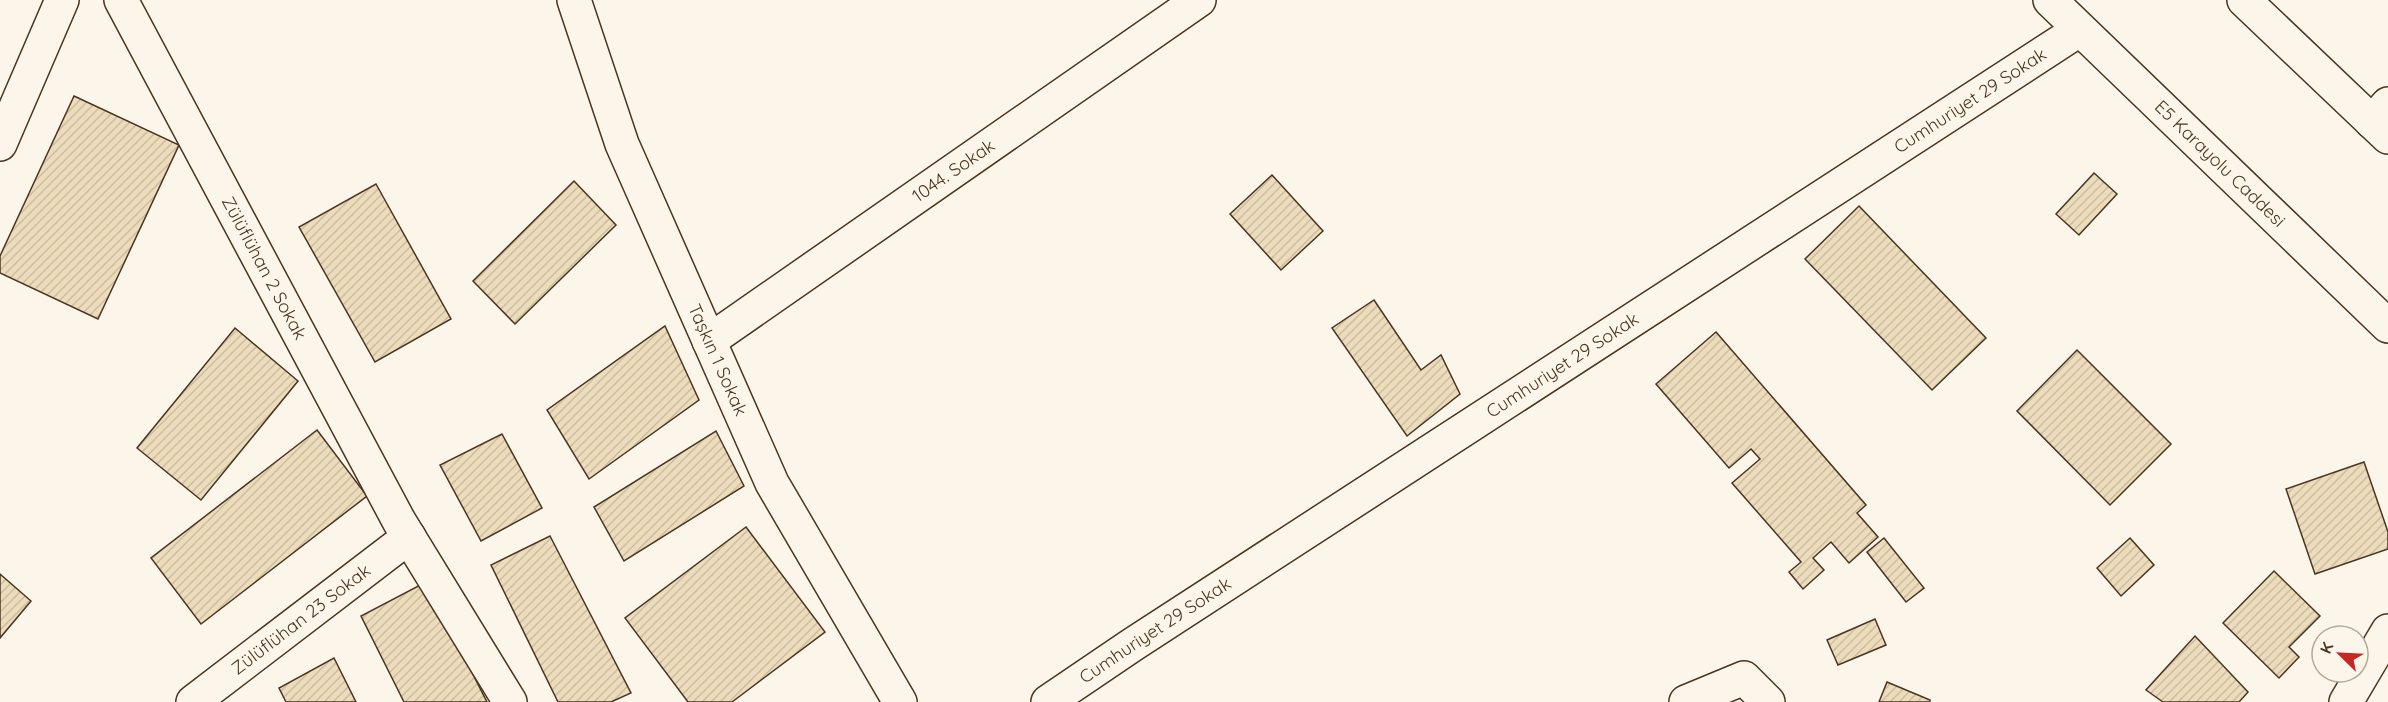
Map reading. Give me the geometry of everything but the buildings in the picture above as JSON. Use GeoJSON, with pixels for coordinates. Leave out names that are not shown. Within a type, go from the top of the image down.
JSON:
{"type":"FeatureCollection","features":[{"type":"Feature","properties":{"kind":"main road"},"geometry":{"type":"LineString","coordinates":[[0,144],[62,0]]}},
{"type":"Feature","properties":{"kind":"main road","name":"Zülüflühan 2 Sokak"},"geometry":{"type":"LineString","coordinates":[[121,0],[399,521],[510,702]]}},
{"type":"Feature","properties":{"kind":"main road","name":"Taşkın 1 Sokak"},"geometry":{"type":"LineString","coordinates":[[574,0],[622,144],[772,483],[900,702]]}},
{"type":"Feature","properties":{"kind":"main road","name":"1044. Sokak"},"geometry":{"type":"LineString","coordinates":[[709,341],[1199,0]]}},
{"type":"Feature","properties":{"kind":"main road","name":"E5 Karayolu Caddesi"},"geometry":{"type":"LineString","coordinates":[[2050,0],[2388,326]]}},
{"type":"Feature","properties":{"kind":"main road"},"geometry":{"type":"LineString","coordinates":[[2244,0],[2383,121]]}},
{"type":"Feature","properties":{"kind":"main road","name":"Cumhuriyet 29 Sokak"},"geometry":{"type":"LineString","coordinates":[[1048,702],[1131,645],[2079,30]]}},
{"type":"Feature","properties":{"kind":"main road","name":"Zülüflühan 23 Sokak"},"geometry":{"type":"LineString","coordinates":[[204,699],[409,537]]}},
{"type":"Feature","properties":{"kind":"main road"},"geometry":{"type":"LineString","coordinates":[[2346,702],[2388,631]]}},
{"type":"Feature","properties":{"kind":"main road"},"geometry":{"type":"LineString","coordinates":[[1686,702],[1744,678],[1768,702]]}}]}
